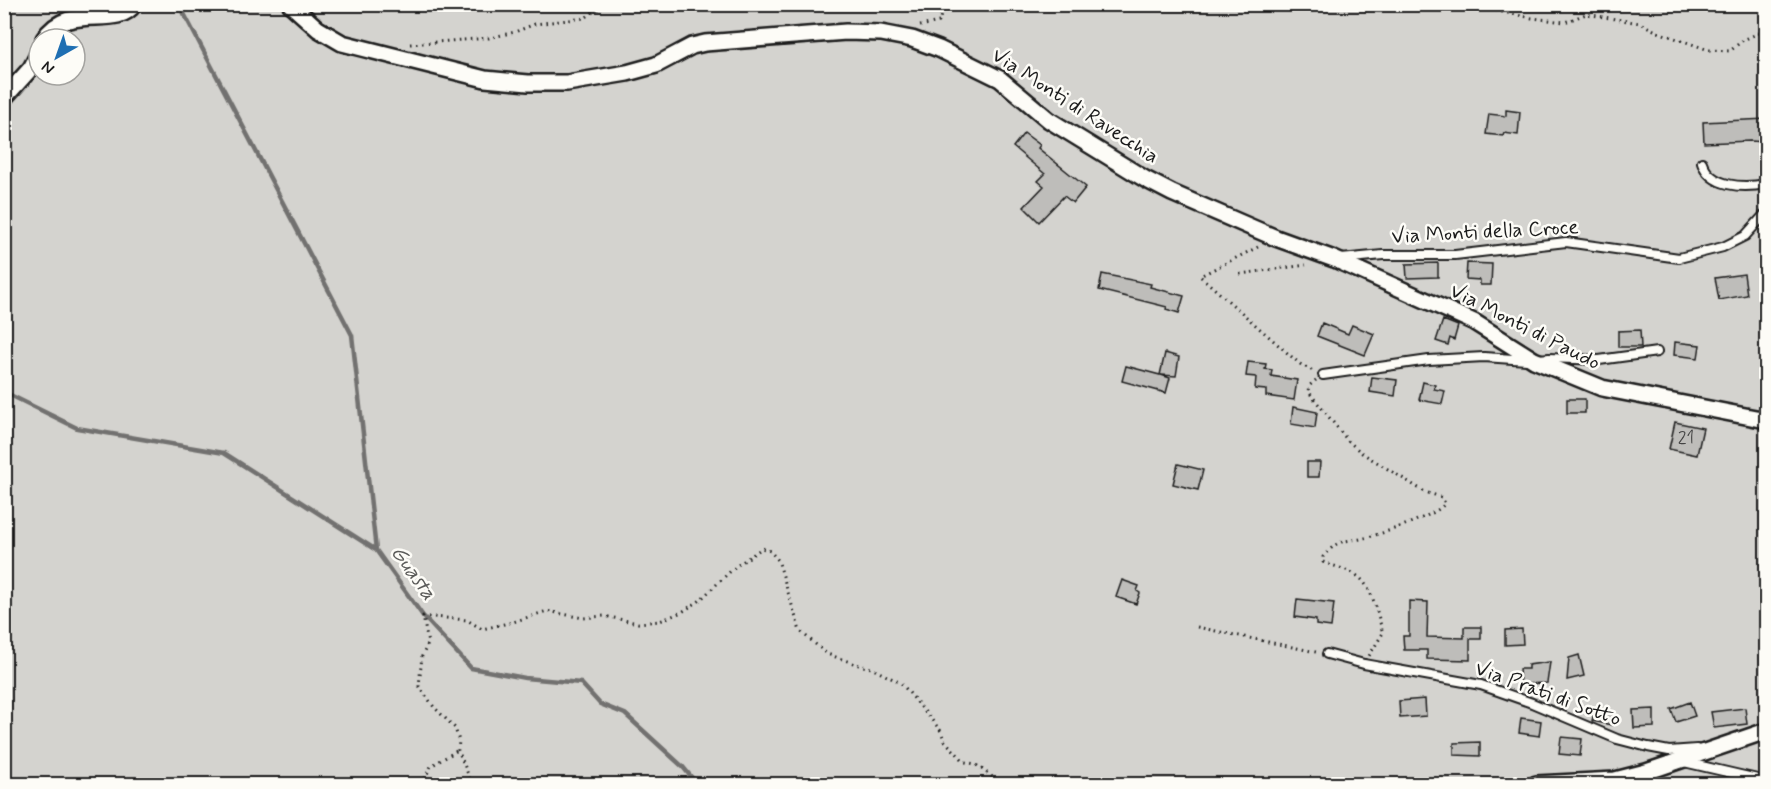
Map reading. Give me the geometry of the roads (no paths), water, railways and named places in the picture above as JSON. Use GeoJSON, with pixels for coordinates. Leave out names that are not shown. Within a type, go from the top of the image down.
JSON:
{"type":"FeatureCollection","features":[{"type":"Feature","properties":{"kind":"street"},"geometry":{"type":"LineString","coordinates":[[51,27],[54,21],[70,10],[86,8],[120,14],[129,11],[134,4]]}},
{"type":"Feature","properties":{"kind":"street","name":"Via Monti di Ravecchia"},"geometry":{"type":"LineString","coordinates":[[291,4],[318,30],[342,43],[485,79],[549,84],[567,83],[644,69],[692,46],[705,43],[846,32],[881,33],[912,39],[985,70],[1000,79],[1049,120],[1172,193],[1276,238]]}},
{"type":"Feature","properties":{"kind":"street"},"geometry":{"type":"LineString","coordinates":[[4,98],[27,72]]}},
{"type":"Feature","properties":{"kind":"street","name":"Via Monti di Paudo"},"geometry":{"type":"LineString","coordinates":[[1276,238],[1334,260],[1474,322],[1534,360],[1602,388],[1767,420]]}},
{"type":"Feature","properties":{"kind":"street"},"geometry":{"type":"LineString","coordinates":[[1536,784],[1615,780],[1680,761],[1767,731]]}},
{"type":"Feature","properties":{"kind":"lane"},"geometry":{"type":"LineString","coordinates":[[1702,162],[1705,171],[1724,183],[1740,186],[1767,184]]}},
{"type":"Feature","properties":{"kind":"lane","name":"Via Monti della Croce"},"geometry":{"type":"LineString","coordinates":[[1334,260],[1383,255],[1455,255],[1566,242],[1679,258],[1723,247],[1745,236],[1767,213]]}},
{"type":"Feature","properties":{"kind":"lane"},"geometry":{"type":"LineString","coordinates":[[1323,375],[1429,360],[1484,357],[1599,360],[1657,352]]}},
{"type":"Feature","properties":{"kind":"lane","name":"Via Prati di Sotto"},"geometry":{"type":"LineString","coordinates":[[1327,654],[1364,664],[1481,686],[1532,703],[1617,739],[1648,747],[1669,751],[1720,747]]}},
{"type":"Feature","properties":{"kind":"lane"},"geometry":{"type":"LineString","coordinates":[[1680,761],[1767,781]]}},
{"type":"Feature","properties":{"kind":"waterway"},"geometry":{"type":"LineString","coordinates":[[179,4],[352,335],[376,550]]}},
{"type":"Feature","properties":{"kind":"waterway","name":"Guasta"},"geometry":{"type":"LineString","coordinates":[[4,392],[77,428],[224,453],[376,550],[423,616],[471,668],[525,678],[581,683],[600,704],[625,714],[683,767],[697,784]]}}]}
